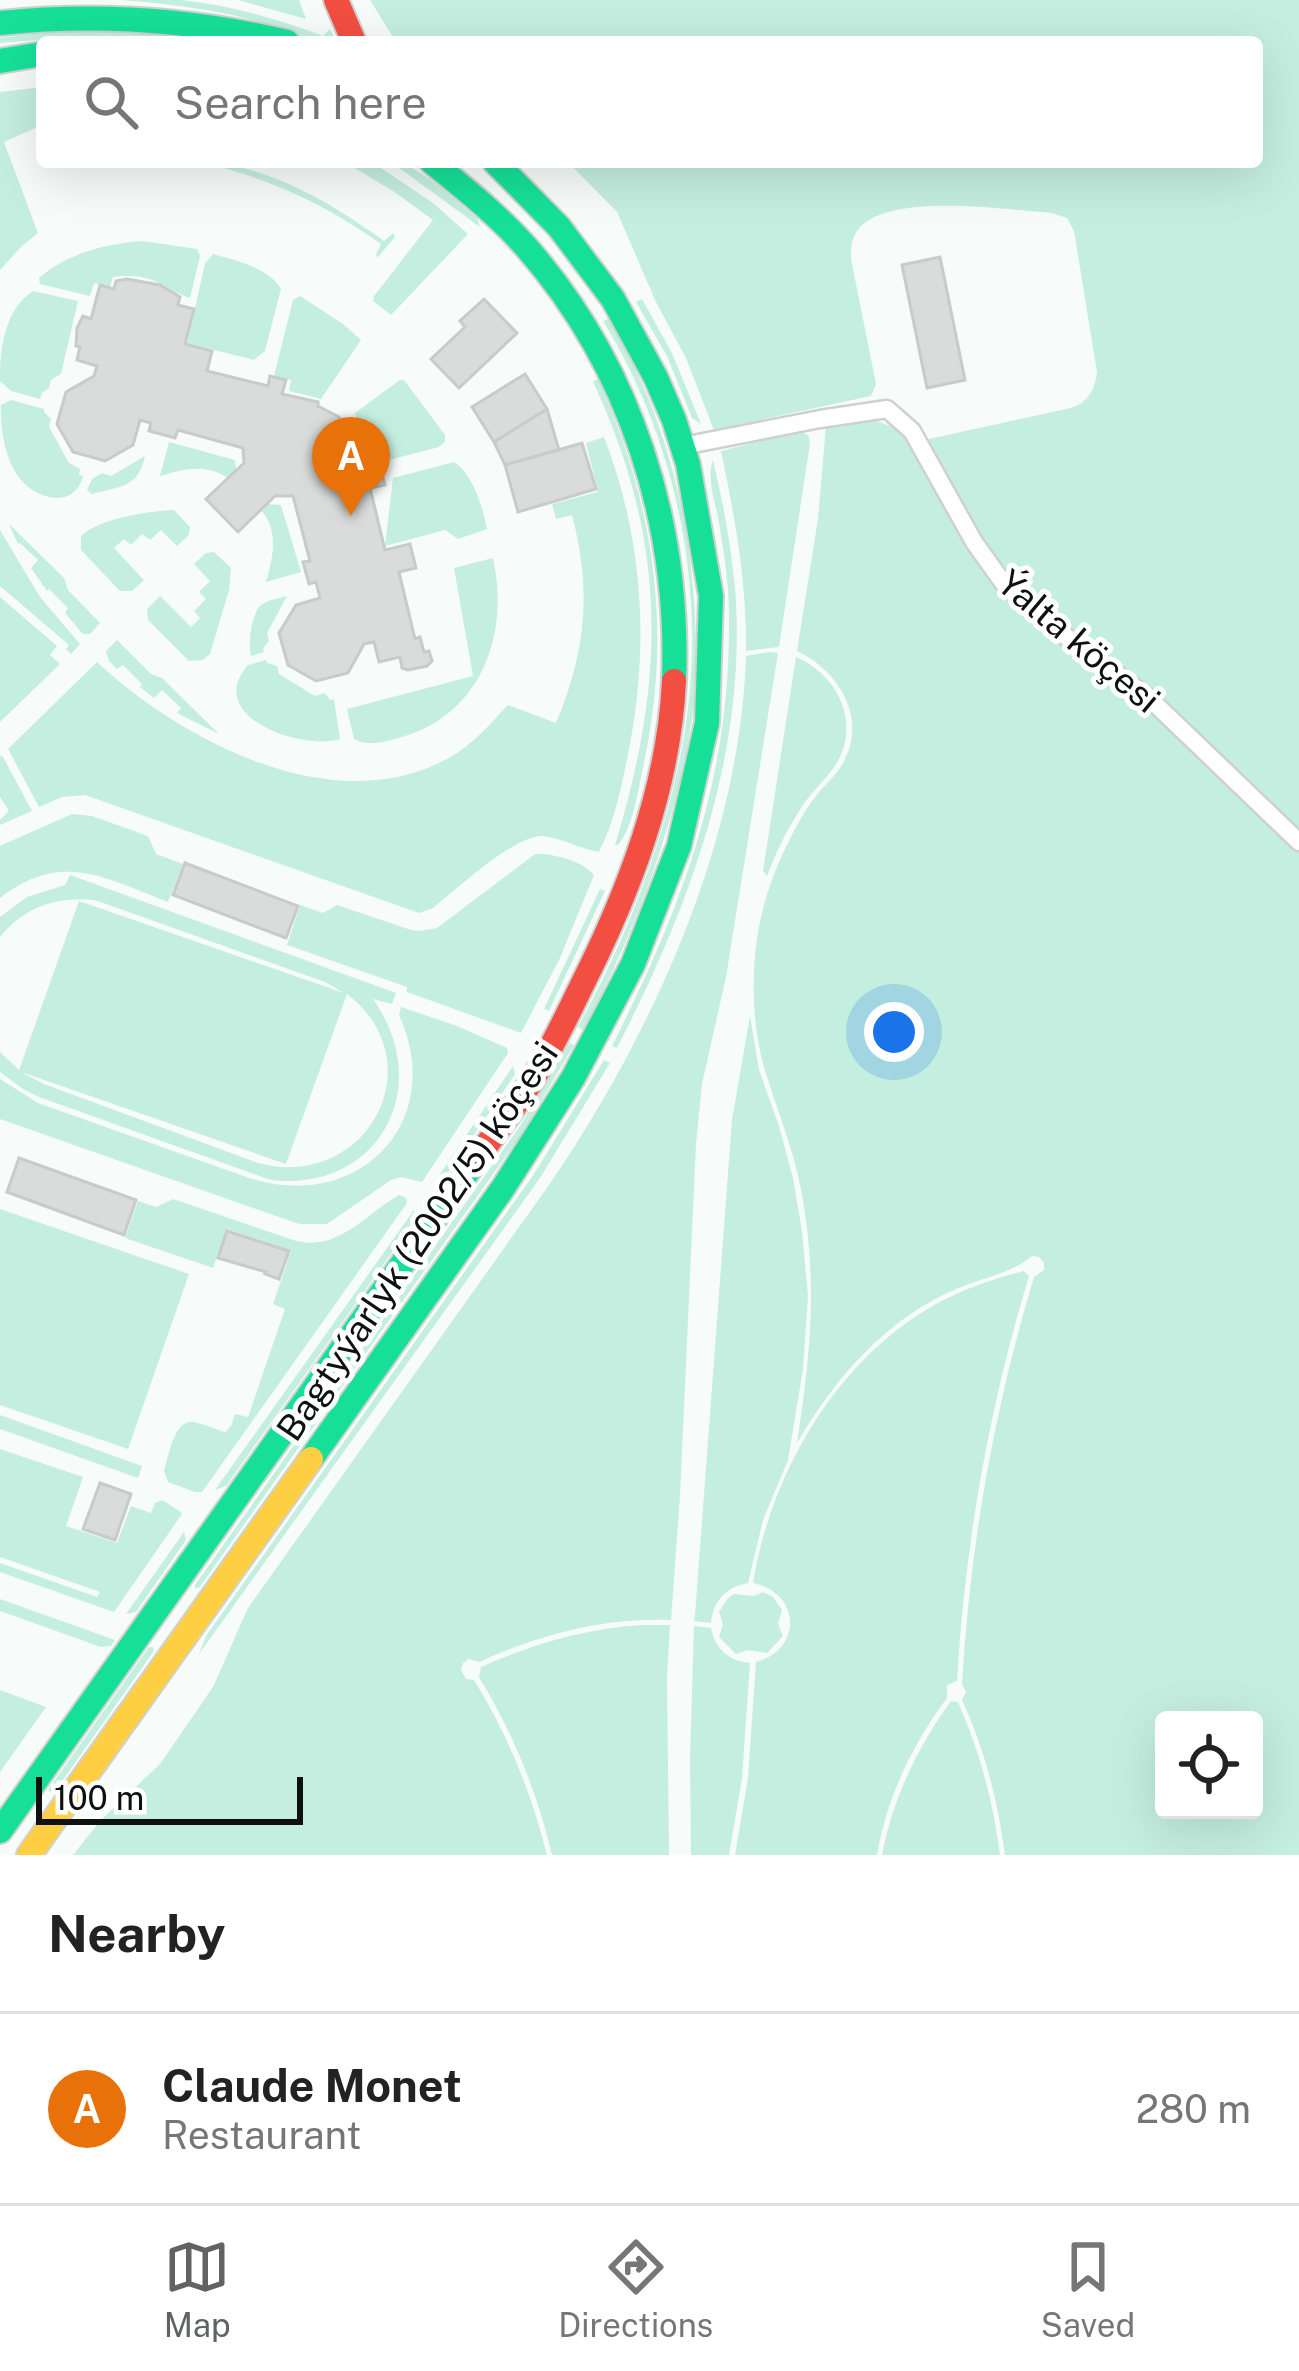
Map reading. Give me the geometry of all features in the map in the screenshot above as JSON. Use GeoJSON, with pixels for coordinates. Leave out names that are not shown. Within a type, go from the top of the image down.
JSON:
{"type":"FeatureCollection","features":[{"type":"Feature","properties":{"kind":"street"},"geometry":{"type":"LineString","coordinates":[[336,0],[351,36]]}},
{"type":"Feature","properties":{"kind":"street"},"geometry":{"type":"LineString","coordinates":[[0,23],[89,16],[210,26],[258,36]]}},
{"type":"Feature","properties":{"kind":"street"},"geometry":{"type":"LineString","coordinates":[[0,61],[36,55]]}},
{"type":"Feature","properties":{"kind":"street","name":"Bagtyýarlyk (2002/5) köçesi"},"geometry":{"type":"LineString","coordinates":[[0,1831],[530,1083],[613,918],[666,750],[675,685],[670,567],[654,483],[629,409],[602,351],[565,293],[502,222],[439,168]]}},
{"type":"Feature","properties":{"kind":"street","name":"Bagtyýarlyk (2002/5) köçesi"},"geometry":{"type":"LineString","coordinates":[[29,1855],[470,1237],[560,1103],[648,930],[694,792],[704,751],[713,644],[701,518],[683,446],[665,394],[618,303],[574,244],[501,168]]}},
{"type":"Feature","properties":{"kind":"street","name":"Ýalta köçesi"},"geometry":{"type":"LineString","coordinates":[[683,446],[887,409],[912,431],[974,542],[1004,584],[1049,624],[1149,698],[1299,842]]}},
{"type":"Feature","properties":{"kind":"street"},"geometry":{"type":"LineString","coordinates":[[163,1601],[193,1624]]}},
{"type":"Feature","properties":{"kind":"green space"},"geometry":{"type":"Polygon","coordinates":[[[123,0],[217,5],[323,36],[304,36],[256,21],[123,0]]]}},
{"type":"Feature","properties":{"kind":"green space"},"geometry":{"type":"Polygon","coordinates":[[[238,0],[299,0],[306,19],[238,0]]]}},
{"type":"Feature","properties":{"kind":"green space"},"geometry":{"type":"Polygon","coordinates":[[[370,0],[1299,0],[1299,835],[1016,589],[978,539],[924,440],[1071,408],[1090,394],[1097,372],[1074,231],[1067,218],[948,206],[893,211],[872,219],[855,234],[851,255],[876,384],[871,396],[714,430],[686,358],[617,212],[574,168],[1263,168],[1263,36],[392,36],[370,0]]]}},
{"type":"Feature","properties":{"kind":"green space"},"geometry":{"type":"Polygon","coordinates":[[[40,33],[167,36],[36,36],[36,40],[0,43],[0,38],[40,33]]]}},
{"type":"Feature","properties":{"kind":"green space"},"geometry":{"type":"Polygon","coordinates":[[[36,88],[36,128],[4,142],[38,233],[0,270],[0,92],[36,88]]]}},
{"type":"Feature","properties":{"kind":"green space"},"geometry":{"type":"Polygon","coordinates":[[[220,168],[242,168],[271,177],[319,199],[384,241],[393,233],[395,237],[377,258],[381,244],[338,216],[220,168]]]}},
{"type":"Feature","properties":{"kind":"green space"},"geometry":{"type":"Polygon","coordinates":[[[355,168],[381,168],[468,234],[391,315],[373,301],[374,296],[433,220],[355,168]]]}},
{"type":"Feature","properties":{"kind":"green space"},"geometry":{"type":"Polygon","coordinates":[[[399,168],[413,168],[436,184],[477,218],[480,227],[399,168]]]}},
{"type":"Feature","properties":{"kind":"green space"},"geometry":{"type":"Polygon","coordinates":[[[143,241],[197,249],[200,256],[190,298],[138,276],[113,277],[110,287],[94,283],[90,296],[40,284],[39,278],[50,269],[75,256],[143,241]]]}},
{"type":"Feature","properties":{"kind":"green space"},"geometry":{"type":"Polygon","coordinates":[[[213,254],[260,270],[281,289],[265,351],[254,360],[187,343],[205,264],[213,254]]]}},
{"type":"Feature","properties":{"kind":"green space"},"geometry":{"type":"Polygon","coordinates":[[[33,291],[78,301],[61,374],[51,380],[40,399],[11,391],[0,381],[10,319],[33,291]]]}},
{"type":"Feature","properties":{"kind":"green space"},"geometry":{"type":"Polygon","coordinates":[[[300,296],[361,340],[321,399],[289,391],[291,380],[274,376],[293,300],[300,296]]]}},
{"type":"Feature","properties":{"kind":"green space"},"geometry":{"type":"Polygon","coordinates":[[[642,299],[672,353],[701,424],[692,418],[667,356],[636,302],[642,299]]]}},
{"type":"Feature","properties":{"kind":"green space"},"geometry":{"type":"Polygon","coordinates":[[[608,319],[644,388],[670,460],[692,574],[696,676],[686,754],[665,836],[620,955],[583,1030],[578,1027],[632,913],[661,832],[682,749],[692,658],[687,558],[678,508],[648,411],[603,321],[608,319]]]}},
{"type":"Feature","properties":{"kind":"green space"},"geometry":{"type":"Polygon","coordinates":[[[598,379],[618,426],[645,522],[657,618],[652,717],[634,809],[618,845],[644,725],[651,611],[635,498],[593,382],[598,379]]]}},
{"type":"Feature","properties":{"kind":"green space"},"geometry":{"type":"Polygon","coordinates":[[[400,380],[445,435],[445,442],[370,465],[355,413],[400,380]]]}},
{"type":"Feature","properties":{"kind":"green space"},"geometry":{"type":"Polygon","coordinates":[[[11,400],[44,409],[51,419],[49,427],[69,463],[83,476],[72,493],[46,496],[21,480],[7,454],[1,424],[1,405],[11,400]]]}},
{"type":"Feature","properties":{"kind":"green space"},"geometry":{"type":"Polygon","coordinates":[[[870,418],[890,426],[907,438],[972,554],[1001,593],[1149,708],[1299,851],[1299,1855],[1005,1855],[990,1776],[962,1700],[966,1692],[962,1684],[986,1478],[1020,1327],[1034,1277],[1044,1270],[1039,1257],[956,1289],[907,1317],[864,1353],[797,1443],[809,1347],[810,1255],[798,1173],[760,1051],[754,983],[758,932],[775,872],[804,813],[843,763],[850,746],[851,713],[837,683],[797,651],[818,519],[826,426],[870,418]]]}},
{"type":"Feature","properties":{"kind":"green space"},"geometry":{"type":"Polygon","coordinates":[[[799,431],[808,435],[810,443],[779,647],[746,651],[739,551],[721,451],[799,431]]]}},
{"type":"Feature","properties":{"kind":"green space"},"geometry":{"type":"Polygon","coordinates":[[[604,437],[628,517],[640,640],[634,723],[612,820],[599,852],[551,837],[532,837],[503,853],[433,908],[419,913],[85,795],[62,797],[39,807],[8,749],[97,662],[171,719],[214,743],[260,763],[308,776],[356,781],[402,776],[456,753],[508,705],[556,723],[580,646],[584,595],[572,515],[556,519],[552,504],[598,492],[586,443],[604,437]]]}},
{"type":"Feature","properties":{"kind":"green space"},"geometry":{"type":"Polygon","coordinates":[[[169,442],[235,460],[236,470],[228,478],[203,469],[160,476],[169,442]]]}},
{"type":"Feature","properties":{"kind":"green space"},"geometry":{"type":"Polygon","coordinates":[[[145,456],[138,474],[127,484],[92,494],[87,490],[102,473],[111,476],[145,456]]]}},
{"type":"Feature","properties":{"kind":"green space"},"geometry":{"type":"Polygon","coordinates":[[[713,460],[735,588],[737,649],[723,768],[690,883],[617,1048],[612,1046],[681,890],[712,785],[722,731],[729,603],[711,483],[713,460]]]}},
{"type":"Feature","properties":{"kind":"green space"},"geometry":{"type":"Polygon","coordinates":[[[454,462],[472,483],[487,529],[458,539],[445,530],[385,546],[393,478],[454,462]]]}},
{"type":"Feature","properties":{"kind":"green space"},"geometry":{"type":"Polygon","coordinates":[[[268,504],[281,505],[301,572],[266,582],[273,545],[262,511],[268,504]]]}},
{"type":"Feature","properties":{"kind":"green space"},"geometry":{"type":"Polygon","coordinates":[[[174,510],[190,527],[189,535],[177,546],[161,530],[150,540],[142,534],[131,545],[124,539],[114,548],[144,580],[132,591],[120,591],[81,550],[81,536],[100,524],[174,510]]]}},
{"type":"Feature","properties":{"kind":"green space"},"geometry":{"type":"Polygon","coordinates":[[[9,524],[64,578],[68,590],[100,623],[90,634],[83,634],[65,613],[68,608],[47,591],[31,568],[38,560],[18,544],[9,524]]]}},
{"type":"Feature","properties":{"kind":"green space"},"geometry":{"type":"Polygon","coordinates":[[[0,530],[40,597],[80,644],[71,654],[66,649],[69,645],[0,586],[0,530]]]}},
{"type":"Feature","properties":{"kind":"green space"},"geometry":{"type":"Polygon","coordinates":[[[214,552],[231,568],[229,590],[210,654],[189,661],[148,620],[147,609],[160,596],[191,627],[200,618],[194,611],[206,599],[199,592],[210,581],[194,564],[214,552]]]}},
{"type":"Feature","properties":{"kind":"green space"},"geometry":{"type":"Polygon","coordinates":[[[493,558],[497,616],[483,669],[469,692],[427,727],[382,742],[354,739],[347,709],[473,676],[454,568],[493,558]]]}},
{"type":"Feature","properties":{"kind":"green space"},"geometry":{"type":"Polygon","coordinates":[[[287,596],[267,633],[264,652],[251,656],[251,631],[259,607],[287,596]]]}},
{"type":"Feature","properties":{"kind":"green space"},"geometry":{"type":"Polygon","coordinates":[[[0,597],[57,646],[50,655],[60,664],[0,722],[0,597]]]}},
{"type":"Feature","properties":{"kind":"green space"},"geometry":{"type":"Polygon","coordinates":[[[117,640],[219,734],[177,713],[181,708],[162,690],[154,698],[123,665],[117,669],[106,651],[117,640]]]}},
{"type":"Feature","properties":{"kind":"green space"},"geometry":{"type":"Polygon","coordinates":[[[778,653],[726,977],[702,1084],[671,1620],[572,1630],[479,1662],[469,1659],[461,1670],[466,1679],[474,1680],[508,1743],[547,1855],[73,1855],[101,1820],[160,1764],[213,1687],[248,1608],[549,1185],[623,1064],[684,933],[708,865],[740,726],[746,656],[778,653]]]}},
{"type":"Feature","properties":{"kind":"green space"},"geometry":{"type":"Polygon","coordinates":[[[796,657],[832,685],[844,712],[845,742],[836,764],[791,825],[767,876],[763,871],[796,657]]]}},
{"type":"Feature","properties":{"kind":"green space"},"geometry":{"type":"Polygon","coordinates":[[[266,660],[315,696],[325,693],[334,699],[340,739],[283,735],[248,715],[238,701],[237,684],[248,665],[266,660]]]}},
{"type":"Feature","properties":{"kind":"green space"},"geometry":{"type":"Polygon","coordinates":[[[2,755],[32,811],[0,825],[9,811],[0,797],[2,755]]]}},
{"type":"Feature","properties":{"kind":"green space"},"geometry":{"type":"Polygon","coordinates":[[[72,814],[92,816],[148,836],[156,854],[183,864],[168,902],[104,878],[64,872],[22,883],[0,898],[0,846],[72,814]]]}},
{"type":"Feature","properties":{"kind":"green space"},"geometry":{"type":"Polygon","coordinates":[[[535,854],[567,859],[594,875],[560,958],[521,1033],[287,945],[300,905],[323,913],[337,905],[411,930],[437,928],[535,854]]]}},
{"type":"Feature","properties":{"kind":"green space"},"geometry":{"type":"Polygon","coordinates":[[[70,875],[396,993],[392,1004],[373,999],[391,1032],[399,1066],[397,1098],[386,1127],[368,1151],[342,1169],[309,1179],[271,1180],[39,1097],[0,1072],[0,1052],[19,1070],[79,901],[344,993],[325,982],[95,900],[68,900],[42,906],[0,937],[0,917],[27,897],[65,885],[70,875]],[[347,994],[286,1164],[21,1072],[258,1163],[297,1167],[330,1158],[358,1140],[377,1115],[387,1085],[386,1053],[373,1022],[347,994]]]}},
{"type":"Feature","properties":{"kind":"green space"},"geometry":{"type":"Polygon","coordinates":[[[600,889],[605,891],[549,1011],[544,1009],[600,889]]]}},
{"type":"Feature","properties":{"kind":"green space"},"geometry":{"type":"Polygon","coordinates":[[[401,1007],[457,1026],[507,1048],[508,1053],[422,1182],[401,1177],[391,1180],[327,1224],[299,1224],[0,1119],[0,1079],[38,1103],[252,1179],[292,1186],[328,1182],[359,1169],[384,1149],[402,1122],[412,1090],[411,1054],[399,1015],[401,1007]]]}},
{"type":"Feature","properties":{"kind":"green space"},"geometry":{"type":"Polygon","coordinates":[[[750,1016],[759,1070],[793,1178],[808,1296],[803,1369],[788,1460],[763,1520],[748,1583],[722,1596],[711,1623],[694,1621],[732,1120],[750,1016]]]}},
{"type":"Feature","properties":{"kind":"green space"},"geometry":{"type":"Polygon","coordinates":[[[570,1043],[574,1045],[523,1132],[195,1588],[518,1129],[570,1043]]]}},
{"type":"Feature","properties":{"kind":"green space"},"geometry":{"type":"Polygon","coordinates":[[[604,1060],[610,1063],[540,1178],[199,1654],[206,1636],[534,1174],[604,1060]]]}},
{"type":"Feature","properties":{"kind":"green space"},"geometry":{"type":"Polygon","coordinates":[[[513,1066],[515,1074],[445,1178],[436,1180],[513,1066]]]}},
{"type":"Feature","properties":{"kind":"green space"},"geometry":{"type":"Polygon","coordinates":[[[399,1195],[407,1203],[202,1492],[168,1482],[164,1471],[182,1426],[194,1422],[225,1432],[235,1414],[248,1417],[285,1309],[273,1304],[291,1251],[227,1229],[213,1268],[125,1238],[138,1201],[156,1207],[173,1199],[309,1243],[337,1237],[399,1195]]]}},
{"type":"Feature","properties":{"kind":"green space"},"geometry":{"type":"Polygon","coordinates":[[[0,1209],[189,1274],[128,1449],[0,1405],[0,1209]]]}},
{"type":"Feature","properties":{"kind":"green space"},"geometry":{"type":"Polygon","coordinates":[[[414,1210],[415,1220],[226,1486],[215,1490],[414,1210]]]}},
{"type":"Feature","properties":{"kind":"green space"},"geometry":{"type":"Polygon","coordinates":[[[1024,1271],[1029,1276],[981,1476],[957,1681],[947,1685],[947,1698],[903,1772],[877,1855],[735,1855],[748,1778],[756,1662],[782,1646],[790,1621],[780,1598],[753,1583],[761,1544],[790,1467],[832,1396],[888,1337],[945,1299],[1024,1271]]]}},
{"type":"Feature","properties":{"kind":"green space"},"geometry":{"type":"Polygon","coordinates":[[[0,1415],[142,1466],[138,1478],[0,1429],[0,1415]]]}},
{"type":"Feature","properties":{"kind":"green space"},"geometry":{"type":"Polygon","coordinates":[[[0,1449],[83,1477],[66,1526],[117,1543],[131,1506],[151,1513],[162,1500],[181,1512],[114,1612],[0,1572],[0,1563],[97,1597],[100,1592],[0,1557],[0,1449]]]}},
{"type":"Feature","properties":{"kind":"green space"},"geometry":{"type":"Polygon","coordinates":[[[184,1532],[186,1540],[136,1612],[126,1614],[184,1532]]]}},
{"type":"Feature","properties":{"kind":"green space"},"geometry":{"type":"Polygon","coordinates":[[[763,1592],[782,1610],[778,1624],[783,1636],[767,1653],[748,1650],[736,1654],[719,1637],[723,1624],[719,1612],[734,1594],[763,1592]]]}},
{"type":"Feature","properties":{"kind":"green space"},"geometry":{"type":"Polygon","coordinates":[[[0,1599],[115,1640],[101,1647],[0,1611],[0,1599]]]}},
{"type":"Feature","properties":{"kind":"green space"},"geometry":{"type":"Polygon","coordinates":[[[641,1625],[670,1625],[669,1855],[552,1855],[523,1763],[479,1677],[481,1667],[559,1639],[641,1625]]]}},
{"type":"Feature","properties":{"kind":"green space"},"geometry":{"type":"Polygon","coordinates":[[[694,1626],[711,1628],[724,1653],[750,1663],[742,1778],[729,1855],[691,1855],[694,1626]]]}},
{"type":"Feature","properties":{"kind":"green space"},"geometry":{"type":"Polygon","coordinates":[[[149,1647],[154,1651],[53,1794],[48,1790],[149,1647]]]}},
{"type":"Feature","properties":{"kind":"green space"},"geometry":{"type":"Polygon","coordinates":[[[0,1690],[46,1707],[0,1772],[0,1690]]]}},
{"type":"Feature","properties":{"kind":"green space"},"geometry":{"type":"Polygon","coordinates":[[[951,1701],[958,1702],[979,1758],[1000,1855],[882,1855],[908,1774],[951,1701]]]}},
{"type":"Feature","properties":{"kind":"building"},"geometry":{"type":"Polygon","coordinates":[[[940,257],[965,380],[927,388],[902,265],[940,257]]]}},
{"type":"Feature","properties":{"kind":"building"},"geometry":{"type":"Polygon","coordinates":[[[116,281],[160,285],[180,297],[178,305],[194,309],[185,344],[212,351],[207,371],[268,386],[270,376],[286,380],[282,394],[318,402],[339,417],[349,436],[356,434],[366,474],[381,470],[385,485],[370,488],[385,550],[410,544],[416,568],[399,572],[415,639],[420,637],[432,661],[427,666],[402,668],[400,657],[379,662],[374,642],[364,644],[348,673],[316,681],[288,665],[279,633],[296,605],[320,598],[316,582],[309,584],[303,562],[310,561],[293,496],[275,496],[238,532],[206,499],[244,463],[243,448],[178,430],[175,438],[149,431],[151,423],[140,420],[133,445],[105,461],[73,452],[57,424],[66,392],[94,376],[97,366],[77,360],[77,328],[83,316],[91,319],[100,285],[114,289],[116,281]]]}},
{"type":"Feature","properties":{"kind":"building"},"geometry":{"type":"Polygon","coordinates":[[[484,299],[517,333],[459,388],[431,359],[465,327],[460,321],[484,299]]]}},
{"type":"Feature","properties":{"kind":"building"},"geometry":{"type":"Polygon","coordinates":[[[525,374],[547,409],[494,442],[472,407],[525,374]]]}},
{"type":"Feature","properties":{"kind":"building"},"geometry":{"type":"Polygon","coordinates":[[[547,409],[559,450],[505,465],[494,442],[547,409]]]}},
{"type":"Feature","properties":{"kind":"building"},"geometry":{"type":"Polygon","coordinates":[[[582,443],[596,489],[518,512],[505,465],[582,443]]]}},
{"type":"Feature","properties":{"kind":"building"},"geometry":{"type":"Polygon","coordinates":[[[185,863],[298,906],[286,938],[173,895],[185,863]]]}},
{"type":"Feature","properties":{"kind":"building"},"geometry":{"type":"Polygon","coordinates":[[[19,1158],[136,1200],[124,1235],[7,1192],[19,1158]]]}},
{"type":"Feature","properties":{"kind":"building"},"geometry":{"type":"Polygon","coordinates":[[[227,1231],[289,1251],[279,1279],[218,1258],[227,1231]]]}},
{"type":"Feature","properties":{"kind":"building"},"geometry":{"type":"Polygon","coordinates":[[[100,1483],[131,1494],[115,1540],[83,1529],[100,1483]]]}},
{"type":"Feature","properties":{"kind":"traffic: fast"},"geometry":{"type":"LineString","coordinates":[[0,23],[144,20],[256,36]]}},
{"type":"Feature","properties":{"kind":"traffic: fast"},"geometry":{"type":"LineString","coordinates":[[0,61],[36,55]]}},
{"type":"Feature","properties":{"kind":"traffic: fast"},"geometry":{"type":"LineString","coordinates":[[439,168],[527,248],[595,344],[621,396],[658,506],[674,622],[674,681]]}},
{"type":"Feature","properties":{"kind":"traffic: fast"},"geometry":{"type":"LineString","coordinates":[[311,1459],[503,1188],[573,1078],[633,964],[679,846],[707,723],[711,596],[688,464],[674,420],[613,299],[559,227],[501,168]]}},
{"type":"Feature","properties":{"kind":"traffic: fast"},"geometry":{"type":"LineString","coordinates":[[0,1831],[481,1153]]}},
{"type":"Feature","properties":{"kind":"traffic: slow"},"geometry":{"type":"LineString","coordinates":[[29,1855],[311,1459]]}},
{"type":"Feature","properties":{"kind":"traffic: jam"},"geometry":{"type":"LineString","coordinates":[[336,0],[351,36]]}},
{"type":"Feature","properties":{"kind":"traffic: jam"},"geometry":{"type":"LineString","coordinates":[[481,1153],[543,1061],[615,914],[655,800],[674,681]]}},
{"type":"Feature","properties":{"kind":"place","name":"Claude Monet"},"geometry":{"type":"Point","coordinates":[351,516]}}]}
